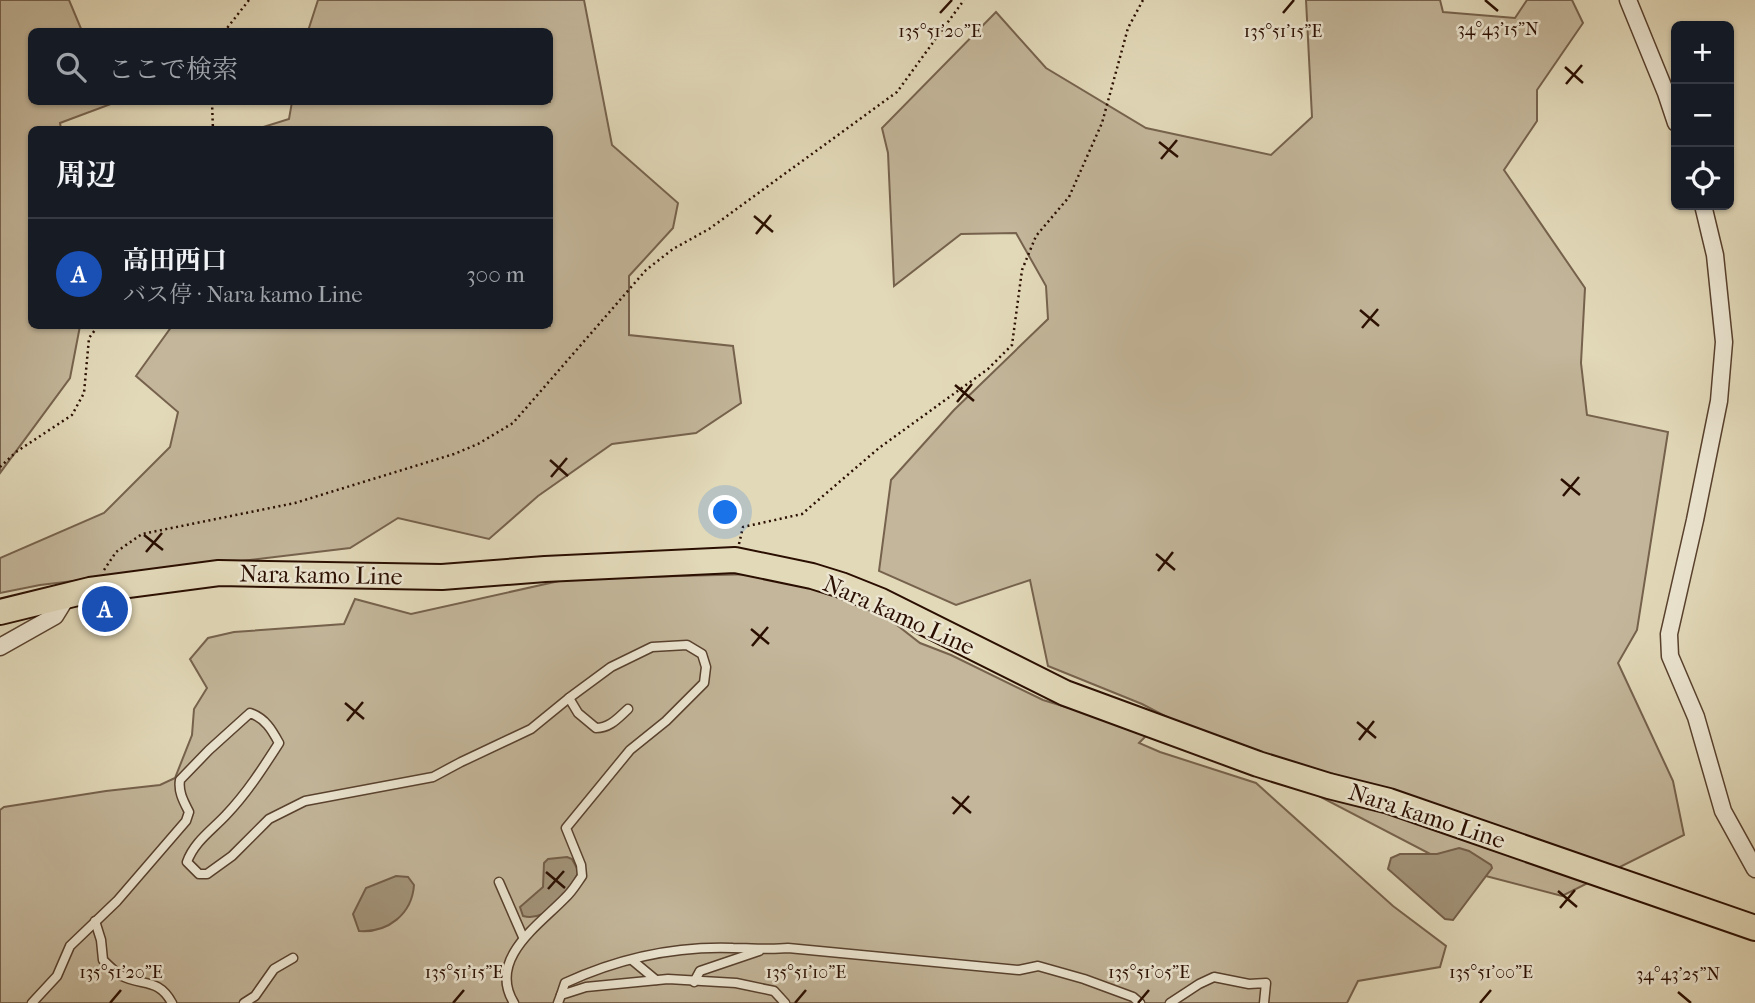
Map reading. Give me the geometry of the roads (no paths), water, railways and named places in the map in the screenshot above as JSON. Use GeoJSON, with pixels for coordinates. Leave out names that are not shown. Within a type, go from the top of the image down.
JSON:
{"type":"FeatureCollection","features":[{"type":"Feature","properties":{"kind":"main road","name":"Nara kamo Line"},"geometry":{"type":"LineString","coordinates":[[0,612],[79,593],[219,573],[442,577],[545,569],[735,561],[812,576],[851,589],[881,601],[1065,693],[1258,764],[1389,801],[1755,928]]}},
{"type":"Feature","properties":{"kind":"street"},"geometry":{"type":"LineString","coordinates":[[1628,0],[1671,106]]}},
{"type":"Feature","properties":{"kind":"street"},"geometry":{"type":"LineString","coordinates":[[1704,210],[1715,255],[1724,342],[1719,401],[1669,634],[1670,656],[1696,717],[1723,811],[1755,869]]}},
{"type":"Feature","properties":{"kind":"street"},"geometry":{"type":"LineString","coordinates":[[0,647],[54,616],[79,593]]}},
{"type":"Feature","properties":{"kind":"lane"},"geometry":{"type":"LineString","coordinates":[[32,1003],[57,976],[70,946],[117,901],[186,821],[189,812],[182,799],[180,780],[250,713],[269,725],[279,743],[260,774],[226,816],[190,853],[187,862],[199,874],[207,874],[232,856],[269,819],[305,802],[433,778],[531,729],[611,667],[652,647],[687,645],[702,654],[706,667],[704,683],[666,721],[630,750],[566,828],[581,865],[582,876],[567,897],[523,937],[508,967],[507,985],[514,1003]]}},
{"type":"Feature","properties":{"kind":"lane"},"geometry":{"type":"LineString","coordinates":[[569,698],[578,713],[596,728],[603,728],[628,709]]}},
{"type":"Feature","properties":{"kind":"lane"},"geometry":{"type":"LineString","coordinates":[[499,883],[523,937]]}},
{"type":"Feature","properties":{"kind":"lane"},"geometry":{"type":"LineString","coordinates":[[95,920],[103,960],[118,974],[159,986],[166,991],[172,1003]]}},
{"type":"Feature","properties":{"kind":"lane"},"geometry":{"type":"LineString","coordinates":[[560,999],[565,983],[607,965],[647,955],[733,948],[788,948],[1019,970],[1038,966],[1109,987],[1140,1003]]}},
{"type":"Feature","properties":{"kind":"lane"},"geometry":{"type":"LineString","coordinates":[[694,982],[700,971],[761,950]]}},
{"type":"Feature","properties":{"kind":"lane"},"geometry":{"type":"LineString","coordinates":[[244,1003],[255,996],[274,969],[293,958]]}},
{"type":"Feature","properties":{"kind":"lane"},"geometry":{"type":"LineString","coordinates":[[632,960],[656,980]]}},
{"type":"Feature","properties":{"kind":"lane"},"geometry":{"type":"LineString","coordinates":[[1170,1003],[1214,977],[1249,984],[1266,984],[1264,1003]]}},
{"type":"Feature","properties":{"kind":"lane"},"geometry":{"type":"LineString","coordinates":[[560,999],[586,987],[656,980],[736,983],[774,991],[785,1003]]}},
{"type":"Feature","properties":{"kind":"place","name":"高田西口"},"geometry":{"type":"Point","coordinates":[105,609]}}]}
